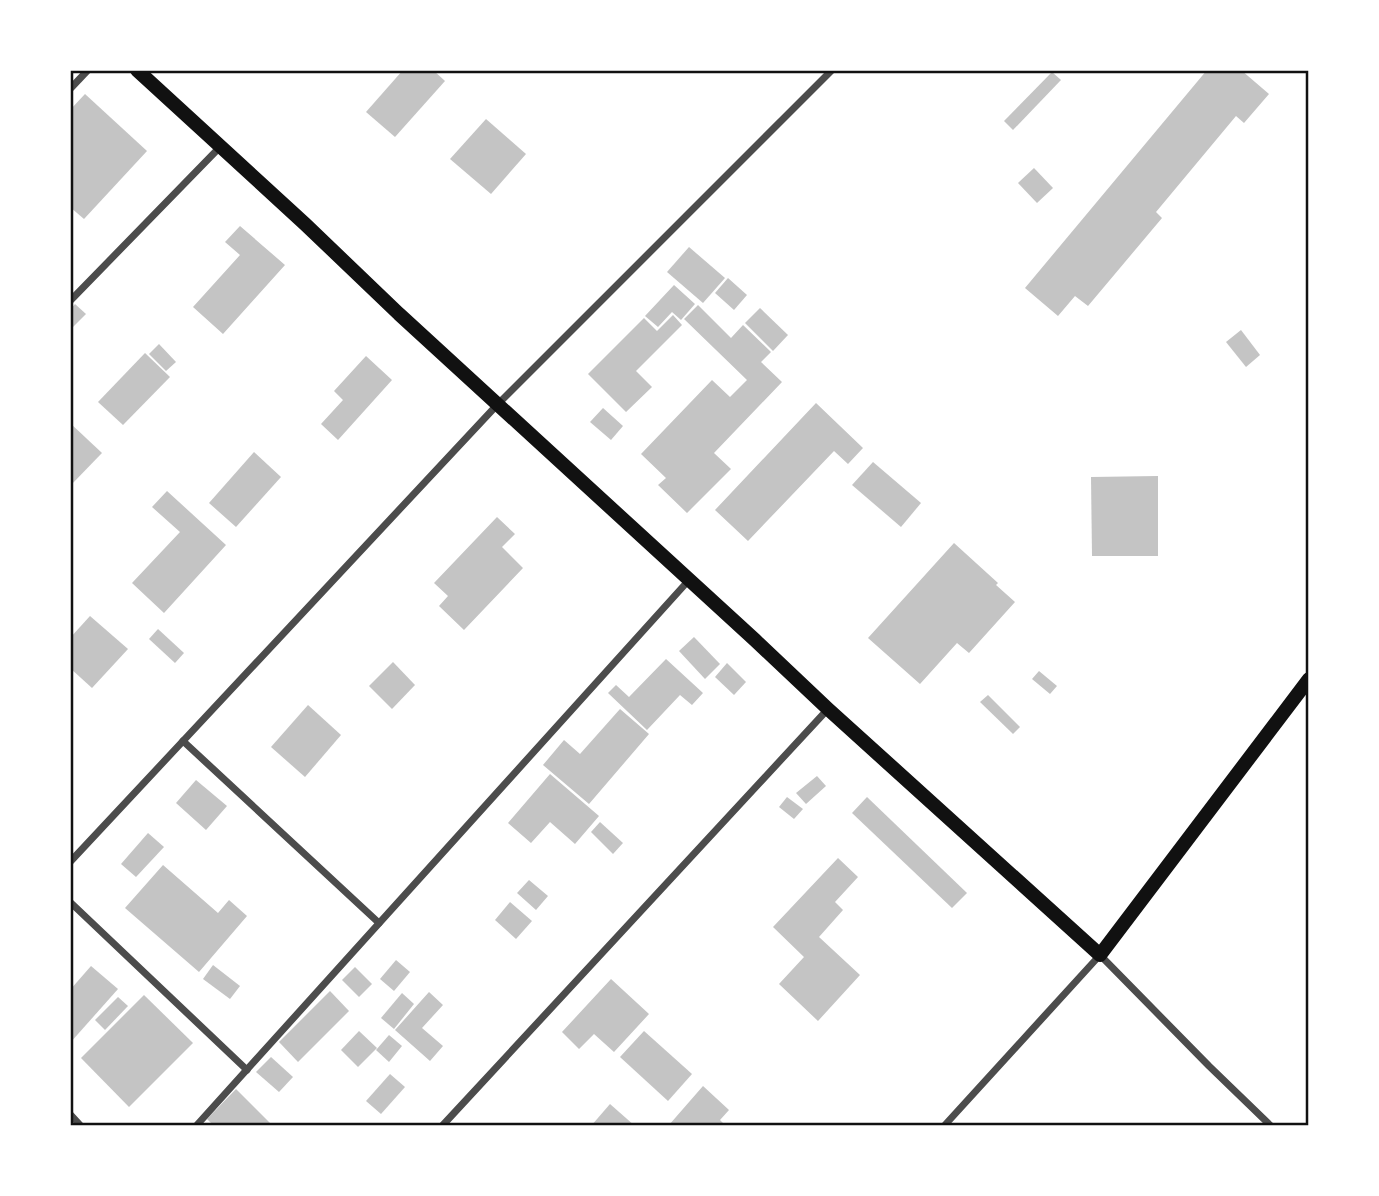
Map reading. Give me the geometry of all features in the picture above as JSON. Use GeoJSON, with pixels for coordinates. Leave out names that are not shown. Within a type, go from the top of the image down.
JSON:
{"type":"FeatureCollection","features":[{"type":"Feature","properties":{"kind":"main road"},"geometry":{"type":"LineString","coordinates":[[137,70],[497,405],[1100,955],[1309,679]]}},
{"type":"Feature","properties":{"kind":"street"},"geometry":{"type":"LineString","coordinates":[[70,89],[88,70]]}},
{"type":"Feature","properties":{"kind":"street"},"geometry":{"type":"LineString","coordinates":[[70,862],[497,405],[832,70]]}},
{"type":"Feature","properties":{"kind":"street"},"geometry":{"type":"LineString","coordinates":[[70,301],[220,147]]}},
{"type":"Feature","properties":{"kind":"street"},"geometry":{"type":"LineString","coordinates":[[196,1126],[689,580]]}},
{"type":"Feature","properties":{"kind":"street"},"geometry":{"type":"LineString","coordinates":[[443,1126],[828,709]]}},
{"type":"Feature","properties":{"kind":"street"},"geometry":{"type":"LineString","coordinates":[[183,741],[379,923]]}},
{"type":"Feature","properties":{"kind":"street"},"geometry":{"type":"LineString","coordinates":[[70,902],[247,1070]]}},
{"type":"Feature","properties":{"kind":"street"},"geometry":{"type":"LineString","coordinates":[[944,1126],[1100,955],[1271,1126]]}},
{"type":"Feature","properties":{"kind":"street"},"geometry":{"type":"LineString","coordinates":[[70,1114],[81,1126]]}},
{"type":"Feature","properties":{"kind":"building"},"geometry":{"type":"Polygon","coordinates":[[[403,70],[433,70],[445,81],[395,137],[366,112],[403,70]]]}},
{"type":"Feature","properties":{"kind":"building"},"geometry":{"type":"Polygon","coordinates":[[[1207,70],[1241,70],[1269,94],[1244,123],[1236,116],[1156,212],[1162,218],[1088,306],[1075,296],[1058,316],[1025,288],[1207,70]]]}},
{"type":"Feature","properties":{"kind":"building"},"geometry":{"type":"Polygon","coordinates":[[[1052,72],[1061,80],[1013,130],[1004,121],[1052,72]]]}},
{"type":"Feature","properties":{"kind":"building"},"geometry":{"type":"Polygon","coordinates":[[[85,94],[147,151],[84,219],[70,207],[70,110],[85,94]]]}},
{"type":"Feature","properties":{"kind":"building"},"geometry":{"type":"Polygon","coordinates":[[[486,119],[526,154],[491,194],[450,159],[486,119]]]}},
{"type":"Feature","properties":{"kind":"building"},"geometry":{"type":"Polygon","coordinates":[[[1034,168],[1053,188],[1037,203],[1018,183],[1034,168]]]}},
{"type":"Feature","properties":{"kind":"building"},"geometry":{"type":"Polygon","coordinates":[[[240,226],[285,265],[223,334],[193,307],[240,255],[225,242],[240,226]]]}},
{"type":"Feature","properties":{"kind":"building"},"geometry":{"type":"Polygon","coordinates":[[[689,247],[725,278],[703,303],[667,272],[689,247]]]}},
{"type":"Feature","properties":{"kind":"building"},"geometry":{"type":"Polygon","coordinates":[[[728,278],[747,295],[734,310],[715,293],[728,278]]]}},
{"type":"Feature","properties":{"kind":"building"},"geometry":{"type":"Polygon","coordinates":[[[674,285],[695,304],[681,320],[672,312],[658,327],[645,316],[674,285]]]}},
{"type":"Feature","properties":{"kind":"building"},"geometry":{"type":"Polygon","coordinates":[[[75,304],[86,314],[70,330],[70,310],[75,304]]]}},
{"type":"Feature","properties":{"kind":"building"},"geometry":{"type":"Polygon","coordinates":[[[698,305],[731,338],[743,325],[771,352],[761,362],[782,382],[714,453],[731,469],[687,513],[658,485],[666,478],[641,454],[712,380],[730,397],[747,380],[684,319],[698,305]]]}},
{"type":"Feature","properties":{"kind":"building"},"geometry":{"type":"Polygon","coordinates":[[[760,308],[788,335],[773,351],[745,323],[760,308]]]}},
{"type":"Feature","properties":{"kind":"building"},"geometry":{"type":"Polygon","coordinates":[[[673,315],[682,325],[636,371],[652,387],[626,412],[588,374],[644,318],[657,331],[673,315]]]}},
{"type":"Feature","properties":{"kind":"building"},"geometry":{"type":"Polygon","coordinates":[[[1241,330],[1260,355],[1246,367],[1226,342],[1241,330]]]}},
{"type":"Feature","properties":{"kind":"building"},"geometry":{"type":"Polygon","coordinates":[[[159,344],[176,362],[166,371],[149,354],[159,344]]]}},
{"type":"Feature","properties":{"kind":"building"},"geometry":{"type":"Polygon","coordinates":[[[145,353],[170,377],[123,425],[98,402],[145,353]]]}},
{"type":"Feature","properties":{"kind":"building"},"geometry":{"type":"Polygon","coordinates":[[[366,356],[392,380],[338,440],[321,424],[343,400],[334,391],[366,356]]]}},
{"type":"Feature","properties":{"kind":"building"},"geometry":{"type":"Polygon","coordinates":[[[816,403],[863,448],[848,464],[834,451],[748,541],[715,510],[816,403]]]}},
{"type":"Feature","properties":{"kind":"building"},"geometry":{"type":"Polygon","coordinates":[[[603,408],[623,426],[611,440],[590,422],[603,408]]]}},
{"type":"Feature","properties":{"kind":"building"},"geometry":{"type":"Polygon","coordinates":[[[70,423],[102,453],[70,486],[70,423]]]}},
{"type":"Feature","properties":{"kind":"building"},"geometry":{"type":"Polygon","coordinates":[[[254,452],[281,477],[236,527],[209,503],[254,452]]]}},
{"type":"Feature","properties":{"kind":"building"},"geometry":{"type":"Polygon","coordinates":[[[873,462],[921,503],[901,527],[852,485],[873,462]]]}},
{"type":"Feature","properties":{"kind":"building"},"geometry":{"type":"Polygon","coordinates":[[[1158,476],[1158,556],[1092,556],[1091,477],[1158,476]]]}},
{"type":"Feature","properties":{"kind":"building"},"geometry":{"type":"Polygon","coordinates":[[[167,491],[226,545],[164,613],[132,583],[180,532],[152,507],[167,491]]]}},
{"type":"Feature","properties":{"kind":"building"},"geometry":{"type":"Polygon","coordinates":[[[497,517],[515,534],[502,547],[523,568],[464,630],[439,606],[448,596],[434,583],[497,517]]]}},
{"type":"Feature","properties":{"kind":"building"},"geometry":{"type":"Polygon","coordinates":[[[954,543],[1015,602],[969,653],[957,643],[920,684],[868,638],[954,543]]]}},
{"type":"Feature","properties":{"kind":"building"},"geometry":{"type":"Polygon","coordinates":[[[90,616],[128,649],[92,688],[70,668],[70,638],[90,616]]]}},
{"type":"Feature","properties":{"kind":"building"},"geometry":{"type":"Polygon","coordinates":[[[158,629],[184,653],[175,663],[149,639],[158,629]]]}},
{"type":"Feature","properties":{"kind":"building"},"geometry":{"type":"Polygon","coordinates":[[[694,637],[720,664],[705,679],[679,651],[694,637]]]}},
{"type":"Feature","properties":{"kind":"building"},"geometry":{"type":"Polygon","coordinates":[[[666,659],[703,693],[692,705],[680,695],[647,730],[608,693],[616,685],[629,697],[666,659]]]}},
{"type":"Feature","properties":{"kind":"building"},"geometry":{"type":"Polygon","coordinates":[[[393,662],[415,685],[392,709],[369,686],[393,662]]]}},
{"type":"Feature","properties":{"kind":"building"},"geometry":{"type":"Polygon","coordinates":[[[727,663],[746,682],[734,695],[715,677],[727,663]]]}},
{"type":"Feature","properties":{"kind":"building"},"geometry":{"type":"Polygon","coordinates":[[[1039,671],[1057,686],[1050,694],[1032,679],[1039,671]]]}},
{"type":"Feature","properties":{"kind":"building"},"geometry":{"type":"Polygon","coordinates":[[[988,695],[1020,727],[1013,734],[980,702],[988,695]]]}},
{"type":"Feature","properties":{"kind":"building"},"geometry":{"type":"Polygon","coordinates":[[[308,705],[341,735],[305,777],[271,747],[308,705]]]}},
{"type":"Feature","properties":{"kind":"building"},"geometry":{"type":"Polygon","coordinates":[[[620,709],[649,734],[589,804],[543,765],[564,740],[580,754],[620,709]]]}},
{"type":"Feature","properties":{"kind":"building"},"geometry":{"type":"Polygon","coordinates":[[[550,774],[599,816],[575,844],[550,822],[531,843],[508,823],[550,774]]]}},
{"type":"Feature","properties":{"kind":"building"},"geometry":{"type":"Polygon","coordinates":[[[817,776],[826,786],[806,804],[796,793],[817,776]]]}},
{"type":"Feature","properties":{"kind":"building"},"geometry":{"type":"Polygon","coordinates":[[[196,780],[227,806],[206,830],[176,803],[196,780]]]}},
{"type":"Feature","properties":{"kind":"building"},"geometry":{"type":"Polygon","coordinates":[[[787,797],[803,809],[794,819],[779,807],[787,797]]]}},
{"type":"Feature","properties":{"kind":"building"},"geometry":{"type":"Polygon","coordinates":[[[867,797],[967,893],[952,908],[852,813],[867,797]]]}},
{"type":"Feature","properties":{"kind":"building"},"geometry":{"type":"Polygon","coordinates":[[[600,822],[623,843],[613,854],[591,832],[600,822]]]}},
{"type":"Feature","properties":{"kind":"building"},"geometry":{"type":"Polygon","coordinates":[[[148,833],[164,847],[136,877],[121,864],[148,833]]]}},
{"type":"Feature","properties":{"kind":"building"},"geometry":{"type":"Polygon","coordinates":[[[838,858],[858,877],[835,902],[843,910],[819,937],[860,975],[818,1021],[779,984],[804,957],[773,927],[838,858]]]}},
{"type":"Feature","properties":{"kind":"building"},"geometry":{"type":"Polygon","coordinates":[[[163,865],[218,913],[229,900],[247,916],[199,972],[125,908],[163,865]]]}},
{"type":"Feature","properties":{"kind":"building"},"geometry":{"type":"Polygon","coordinates":[[[529,880],[548,896],[536,910],[517,893],[529,880]]]}},
{"type":"Feature","properties":{"kind":"building"},"geometry":{"type":"Polygon","coordinates":[[[510,902],[532,921],[516,939],[495,920],[510,902]]]}},
{"type":"Feature","properties":{"kind":"building"},"geometry":{"type":"Polygon","coordinates":[[[396,960],[410,972],[394,991],[380,979],[396,960]]]}},
{"type":"Feature","properties":{"kind":"building"},"geometry":{"type":"Polygon","coordinates":[[[213,965],[240,986],[230,999],[203,979],[213,965]]]}},
{"type":"Feature","properties":{"kind":"building"},"geometry":{"type":"Polygon","coordinates":[[[91,966],[118,989],[70,1043],[70,990],[91,966]]]}},
{"type":"Feature","properties":{"kind":"building"},"geometry":{"type":"Polygon","coordinates":[[[355,967],[372,984],[359,997],[342,980],[355,967]]]}},
{"type":"Feature","properties":{"kind":"building"},"geometry":{"type":"Polygon","coordinates":[[[611,979],[649,1014],[614,1052],[594,1034],[579,1049],[562,1032],[611,979]]]}},
{"type":"Feature","properties":{"kind":"building"},"geometry":{"type":"Polygon","coordinates":[[[330,991],[349,1011],[298,1062],[279,1042],[330,991]]]}},
{"type":"Feature","properties":{"kind":"building"},"geometry":{"type":"Polygon","coordinates":[[[429,992],[443,1005],[422,1028],[443,1046],[430,1061],[395,1030],[429,992]]]}},
{"type":"Feature","properties":{"kind":"building"},"geometry":{"type":"Polygon","coordinates":[[[402,993],[414,1004],[394,1029],[381,1018],[402,993]]]}},
{"type":"Feature","properties":{"kind":"building"},"geometry":{"type":"Polygon","coordinates":[[[144,995],[193,1043],[129,1107],[81,1058],[144,995]]]}},
{"type":"Feature","properties":{"kind":"building"},"geometry":{"type":"Polygon","coordinates":[[[118,997],[128,1006],[105,1030],[95,1020],[118,997]]]}},
{"type":"Feature","properties":{"kind":"building"},"geometry":{"type":"Polygon","coordinates":[[[359,1031],[377,1048],[358,1067],[341,1050],[359,1031]]]}},
{"type":"Feature","properties":{"kind":"building"},"geometry":{"type":"Polygon","coordinates":[[[644,1031],[692,1074],[668,1101],[620,1057],[644,1031]]]}},
{"type":"Feature","properties":{"kind":"building"},"geometry":{"type":"Polygon","coordinates":[[[389,1035],[402,1046],[389,1062],[376,1050],[389,1035]]]}},
{"type":"Feature","properties":{"kind":"building"},"geometry":{"type":"Polygon","coordinates":[[[271,1057],[293,1077],[279,1092],[256,1072],[271,1057]]]}},
{"type":"Feature","properties":{"kind":"building"},"geometry":{"type":"Polygon","coordinates":[[[390,1074],[405,1087],[381,1114],[366,1101],[390,1074]]]}},
{"type":"Feature","properties":{"kind":"building"},"geometry":{"type":"Polygon","coordinates":[[[703,1086],[729,1110],[720,1120],[726,1126],[670,1126],[669,1125],[703,1086]]]}},
{"type":"Feature","properties":{"kind":"building"},"geometry":{"type":"Polygon","coordinates":[[[236,1089],[273,1126],[214,1126],[207,1119],[236,1089]]]}},
{"type":"Feature","properties":{"kind":"building"},"geometry":{"type":"Polygon","coordinates":[[[610,1104],[635,1126],[591,1126],[610,1104]]]}}]}
